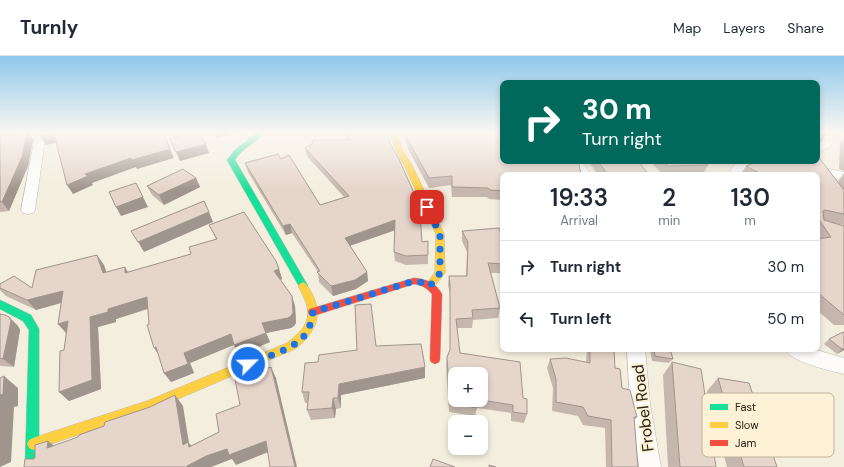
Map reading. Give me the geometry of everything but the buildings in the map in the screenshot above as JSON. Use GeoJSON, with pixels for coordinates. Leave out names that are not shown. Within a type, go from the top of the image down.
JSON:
{"type":"FeatureCollection","features":[{"type":"Feature","properties":{"kind":"street"},"geometry":{"type":"LineString","coordinates":[[28,210],[36,151]]}},
{"type":"Feature","properties":{"kind":"street"},"geometry":{"type":"LineString","coordinates":[[33,444],[148,406],[291,346],[304,336],[310,326],[313,312],[312,302],[273,231],[232,163],[232,156],[236,151]]}},
{"type":"Feature","properties":{"kind":"street"},"geometry":{"type":"LineString","coordinates":[[400,151],[408,165],[440,234],[440,273],[430,286]]}},
{"type":"Feature","properties":{"kind":"street"},"geometry":{"type":"LineString","coordinates":[[735,172],[738,168],[745,164]]}},
{"type":"Feature","properties":{"kind":"street"},"geometry":{"type":"LineString","coordinates":[[824,172],[844,176]]}},
{"type":"Feature","properties":{"kind":"street"},"geometry":{"type":"LineString","coordinates":[[313,312],[414,281],[425,283],[437,294],[435,359]]}},
{"type":"Feature","properties":{"kind":"street"},"geometry":{"type":"LineString","coordinates":[[0,304],[27,318],[31,322],[34,329],[32,467]]}},
{"type":"Feature","properties":{"kind":"street","name":"Frobel Road"},"geometry":{"type":"LineString","coordinates":[[636,352],[640,404],[650,467]]}},
{"type":"Feature","properties":{"kind":"street"},"geometry":{"type":"LineString","coordinates":[[801,352],[819,360],[844,366]]}},
{"type":"Feature","properties":{"kind":"traffic: fast"},"geometry":{"type":"LineString","coordinates":[[238,151],[231,160],[303,286]]}},
{"type":"Feature","properties":{"kind":"traffic: fast"},"geometry":{"type":"LineString","coordinates":[[0,304],[27,318],[34,329],[32,467]]}},
{"type":"Feature","properties":{"kind":"traffic: slow"},"geometry":{"type":"LineString","coordinates":[[400,151],[408,165],[440,234],[440,273],[430,286]]}},
{"type":"Feature","properties":{"kind":"traffic: slow"},"geometry":{"type":"LineString","coordinates":[[33,444],[148,406],[291,346],[306,332],[312,320],[313,307],[311,300],[303,286]]}},
{"type":"Feature","properties":{"kind":"traffic: jam"},"geometry":{"type":"LineString","coordinates":[[313,312],[414,281],[424,283],[433,288],[437,294],[435,359]]}},
{"type":"Feature","properties":{"kind":"route"},"geometry":{"type":"LineString","coordinates":[[248,364],[291,346],[304,336],[310,326],[313,312],[414,281],[419,281],[430,286],[440,273],[440,234],[427,207]]}}]}
